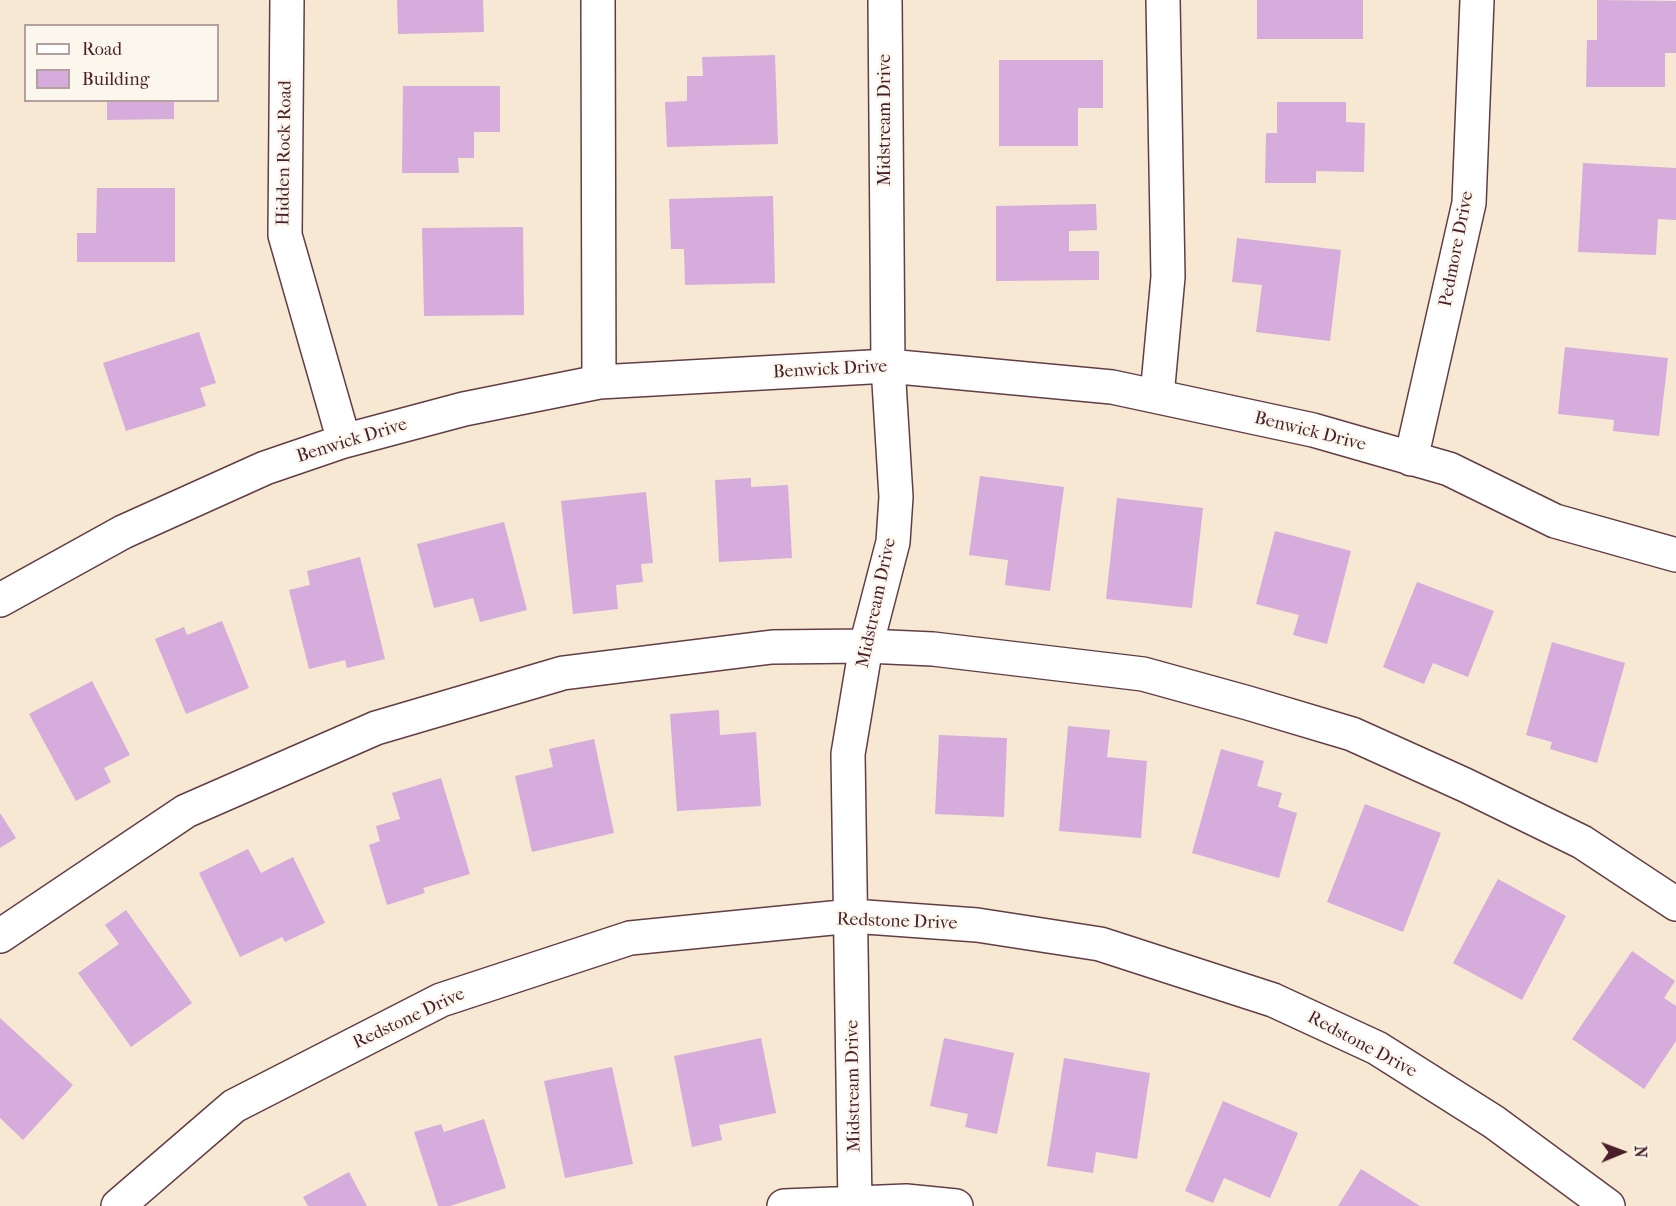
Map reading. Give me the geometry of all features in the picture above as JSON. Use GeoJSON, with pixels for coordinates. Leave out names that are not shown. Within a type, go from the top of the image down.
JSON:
{"type":"FeatureCollection","features":[{"type":"Feature","properties":{"kind":"street","name":"Hidden Rock Road"},"geometry":{"type":"LineString","coordinates":[[287,0],[285,235],[344,441]]}},
{"type":"Feature","properties":{"kind":"street"},"geometry":{"type":"LineString","coordinates":[[598,0],[599,382]]}},
{"type":"Feature","properties":{"kind":"street","name":"Midstream Drive"},"geometry":{"type":"LineString","coordinates":[[855,1205],[848,754],[866,646],[881,595],[893,531],[896,497],[888,366],[885,0]]}},
{"type":"Feature","properties":{"kind":"street"},"geometry":{"type":"LineString","coordinates":[[1157,396],[1168,277],[1163,0]]}},
{"type":"Feature","properties":{"kind":"street","name":"Pedmore Drive"},"geometry":{"type":"LineString","coordinates":[[1412,459],[1469,203],[1477,0]]}},
{"type":"Feature","properties":{"kind":"street","name":"Benwick Drive"},"geometry":{"type":"LineString","coordinates":[[0,600],[123,532],[265,468],[344,441],[464,409],[599,382],[888,366],[1112,387],[1313,430],[1449,470],[1555,521],[1676,555]]}},
{"type":"Feature","properties":{"kind":"street"},"geometry":{"type":"LineString","coordinates":[[0,936],[186,811],[376,728],[563,673],[772,648],[866,646],[933,650],[1143,674],[1352,734],[1582,842],[1676,904]]}},
{"type":"Feature","properties":{"kind":"street","name":"Redstone Drive"},"geometry":{"type":"LineString","coordinates":[[118,1206],[234,1106],[441,1000],[630,939],[852,916],[977,925],[1100,944],[1274,1000],[1377,1048],[1494,1122],[1608,1206]]}},
{"type":"Feature","properties":{"kind":"street"},"geometry":{"type":"LineString","coordinates":[[784,1206],[855,1205],[906,1201],[956,1206]]}},
{"type":"Feature","properties":{"kind":"building"},"geometry":{"type":"Polygon","coordinates":[[[397,0],[483,0],[484,32],[398,34],[397,0]]]}},
{"type":"Feature","properties":{"kind":"building"},"geometry":{"type":"Polygon","coordinates":[[[1257,0],[1363,0],[1363,39],[1257,39],[1257,0]]]}},
{"type":"Feature","properties":{"kind":"building"},"geometry":{"type":"Polygon","coordinates":[[[1597,0],[1676,1],[1676,53],[1665,53],[1665,87],[1586,87],[1587,40],[1597,40],[1597,0]]]}},
{"type":"Feature","properties":{"kind":"building"},"geometry":{"type":"Polygon","coordinates":[[[775,55],[778,144],[667,147],[665,102],[687,101],[687,76],[703,76],[702,57],[775,55]]]}},
{"type":"Feature","properties":{"kind":"building"},"geometry":{"type":"Polygon","coordinates":[[[999,60],[1103,60],[1103,108],[1078,108],[1078,146],[999,146],[999,60]]]}},
{"type":"Feature","properties":{"kind":"building"},"geometry":{"type":"Polygon","coordinates":[[[403,86],[500,86],[500,132],[474,132],[474,158],[458,158],[459,173],[402,173],[403,86]]]}},
{"type":"Feature","properties":{"kind":"building"},"geometry":{"type":"Polygon","coordinates":[[[107,102],[174,102],[174,119],[107,120],[107,102]]]}},
{"type":"Feature","properties":{"kind":"building"},"geometry":{"type":"Polygon","coordinates":[[[1277,102],[1346,102],[1346,122],[1365,123],[1364,172],[1316,171],[1316,183],[1265,183],[1266,133],[1277,133],[1277,102]]]}},
{"type":"Feature","properties":{"kind":"building"},"geometry":{"type":"Polygon","coordinates":[[[1583,163],[1676,168],[1676,220],[1658,219],[1656,255],[1578,252],[1583,163]]]}},
{"type":"Feature","properties":{"kind":"building"},"geometry":{"type":"Polygon","coordinates":[[[97,188],[175,188],[175,262],[77,262],[77,233],[96,233],[97,188]]]}},
{"type":"Feature","properties":{"kind":"building"},"geometry":{"type":"Polygon","coordinates":[[[773,196],[775,283],[685,285],[684,249],[671,249],[669,199],[773,196]]]}},
{"type":"Feature","properties":{"kind":"building"},"geometry":{"type":"Polygon","coordinates":[[[1096,204],[1097,230],[1069,231],[1069,251],[1099,251],[1099,280],[996,281],[996,206],[1096,204]]]}},
{"type":"Feature","properties":{"kind":"building"},"geometry":{"type":"Polygon","coordinates":[[[523,227],[524,315],[424,316],[422,228],[523,227]]]}},
{"type":"Feature","properties":{"kind":"building"},"geometry":{"type":"Polygon","coordinates":[[[1237,238],[1341,250],[1330,341],[1256,332],[1262,285],[1232,282],[1237,238]]]}},
{"type":"Feature","properties":{"kind":"building"},"geometry":{"type":"Polygon","coordinates":[[[199,332],[216,383],[200,388],[206,406],[126,431],[103,363],[199,332]]]}},
{"type":"Feature","properties":{"kind":"building"},"geometry":{"type":"Polygon","coordinates":[[[1565,347],[1668,358],[1659,436],[1613,431],[1614,420],[1558,414],[1565,347]]]}},
{"type":"Feature","properties":{"kind":"building"},"geometry":{"type":"Polygon","coordinates":[[[980,476],[1064,487],[1050,591],[1005,585],[1008,560],[969,555],[980,476]]]}},
{"type":"Feature","properties":{"kind":"building"},"geometry":{"type":"Polygon","coordinates":[[[751,478],[751,487],[788,485],[792,558],[719,562],[715,480],[751,478]]]}},
{"type":"Feature","properties":{"kind":"building"},"geometry":{"type":"Polygon","coordinates":[[[646,492],[653,563],[641,564],[643,582],[616,585],[618,609],[573,614],[561,501],[646,492]]]}},
{"type":"Feature","properties":{"kind":"building"},"geometry":{"type":"Polygon","coordinates":[[[1117,498],[1203,508],[1192,608],[1106,599],[1117,498]]]}},
{"type":"Feature","properties":{"kind":"building"},"geometry":{"type":"Polygon","coordinates":[[[504,522],[527,610],[480,622],[473,598],[434,608],[417,544],[504,522]]]}},
{"type":"Feature","properties":{"kind":"building"},"geometry":{"type":"Polygon","coordinates":[[[1275,531],[1351,551],[1327,644],[1293,635],[1299,615],[1256,604],[1275,531]]]}},
{"type":"Feature","properties":{"kind":"building"},"geometry":{"type":"Polygon","coordinates":[[[360,557],[385,659],[347,668],[345,660],[309,669],[289,590],[310,585],[307,571],[360,557]]]}},
{"type":"Feature","properties":{"kind":"building"},"geometry":{"type":"Polygon","coordinates":[[[1417,582],[1494,611],[1468,677],[1433,663],[1424,684],[1383,667],[1417,582]]]}},
{"type":"Feature","properties":{"kind":"building"},"geometry":{"type":"Polygon","coordinates":[[[222,621],[249,688],[186,714],[155,639],[184,627],[187,635],[222,621]]]}},
{"type":"Feature","properties":{"kind":"building"},"geometry":{"type":"Polygon","coordinates":[[[1552,642],[1625,663],[1597,763],[1550,749],[1552,742],[1526,735],[1552,642]]]}},
{"type":"Feature","properties":{"kind":"building"},"geometry":{"type":"Polygon","coordinates":[[[92,681],[130,755],[104,768],[111,782],[76,801],[29,714],[92,681]]]}},
{"type":"Feature","properties":{"kind":"building"},"geometry":{"type":"Polygon","coordinates":[[[719,710],[720,735],[756,732],[761,806],[677,811],[670,714],[719,710]]]}},
{"type":"Feature","properties":{"kind":"building"},"geometry":{"type":"Polygon","coordinates":[[[1068,726],[1110,730],[1107,757],[1147,761],[1141,838],[1059,831],[1068,726]]]}},
{"type":"Feature","properties":{"kind":"building"},"geometry":{"type":"Polygon","coordinates":[[[939,735],[1007,738],[1004,817],[935,814],[939,735]]]}},
{"type":"Feature","properties":{"kind":"building"},"geometry":{"type":"Polygon","coordinates":[[[594,739],[614,833],[532,852],[515,776],[553,767],[549,749],[594,739]]]}},
{"type":"Feature","properties":{"kind":"building"},"geometry":{"type":"Polygon","coordinates":[[[1221,749],[1264,761],[1257,786],[1282,793],[1278,807],[1297,813],[1279,878],[1192,853],[1221,749]]]}},
{"type":"Feature","properties":{"kind":"building"},"geometry":{"type":"Polygon","coordinates":[[[441,778],[470,874],[423,888],[425,893],[387,905],[369,845],[380,841],[376,826],[400,819],[392,793],[441,778]]]}},
{"type":"Feature","properties":{"kind":"building"},"geometry":{"type":"Polygon","coordinates":[[[1365,804],[1441,833],[1403,932],[1327,902],[1365,804]]]}},
{"type":"Feature","properties":{"kind":"building"},"geometry":{"type":"Polygon","coordinates":[[[0,813],[16,838],[0,848],[0,813]]]}},
{"type":"Feature","properties":{"kind":"building"},"geometry":{"type":"Polygon","coordinates":[[[248,849],[261,873],[293,857],[325,923],[285,942],[282,937],[240,957],[199,873],[248,849]]]}},
{"type":"Feature","properties":{"kind":"building"},"geometry":{"type":"Polygon","coordinates":[[[1498,879],[1566,916],[1522,1000],[1453,963],[1498,879]]]}},
{"type":"Feature","properties":{"kind":"building"},"geometry":{"type":"Polygon","coordinates":[[[126,910],[192,1003],[131,1047],[78,973],[119,944],[105,925],[126,910]]]}},
{"type":"Feature","properties":{"kind":"building"},"geometry":{"type":"Polygon","coordinates":[[[1632,951],[1675,981],[1664,998],[1676,1006],[1676,1041],[1644,1089],[1572,1039],[1632,951]]]}},
{"type":"Feature","properties":{"kind":"building"},"geometry":{"type":"Polygon","coordinates":[[[0,1018],[73,1085],[23,1140],[0,1118],[0,1018]]]}},
{"type":"Feature","properties":{"kind":"building"},"geometry":{"type":"Polygon","coordinates":[[[761,1038],[776,1113],[719,1125],[722,1140],[692,1147],[674,1056],[761,1038]]]}},
{"type":"Feature","properties":{"kind":"building"},"geometry":{"type":"Polygon","coordinates":[[[944,1038],[1014,1053],[997,1134],[965,1127],[968,1114],[930,1106],[944,1038]]]}},
{"type":"Feature","properties":{"kind":"building"},"geometry":{"type":"Polygon","coordinates":[[[1064,1058],[1150,1073],[1137,1159],[1096,1152],[1093,1173],[1047,1166],[1064,1058]]]}},
{"type":"Feature","properties":{"kind":"building"},"geometry":{"type":"Polygon","coordinates":[[[612,1067],[633,1164],[565,1178],[544,1081],[612,1067]]]}},
{"type":"Feature","properties":{"kind":"building"},"geometry":{"type":"Polygon","coordinates":[[[1223,1101],[1298,1133],[1270,1198],[1224,1178],[1213,1203],[1185,1191],[1223,1101]]]}},
{"type":"Feature","properties":{"kind":"building"},"geometry":{"type":"Polygon","coordinates":[[[484,1119],[506,1188],[450,1206],[438,1206],[414,1132],[441,1124],[444,1132],[484,1119]]]}},
{"type":"Feature","properties":{"kind":"building"},"geometry":{"type":"Polygon","coordinates":[[[1361,1169],[1420,1206],[1338,1206],[1361,1169]]]}},
{"type":"Feature","properties":{"kind":"building"},"geometry":{"type":"Polygon","coordinates":[[[349,1172],[367,1206],[308,1206],[303,1197],[349,1172]]]}}]}
